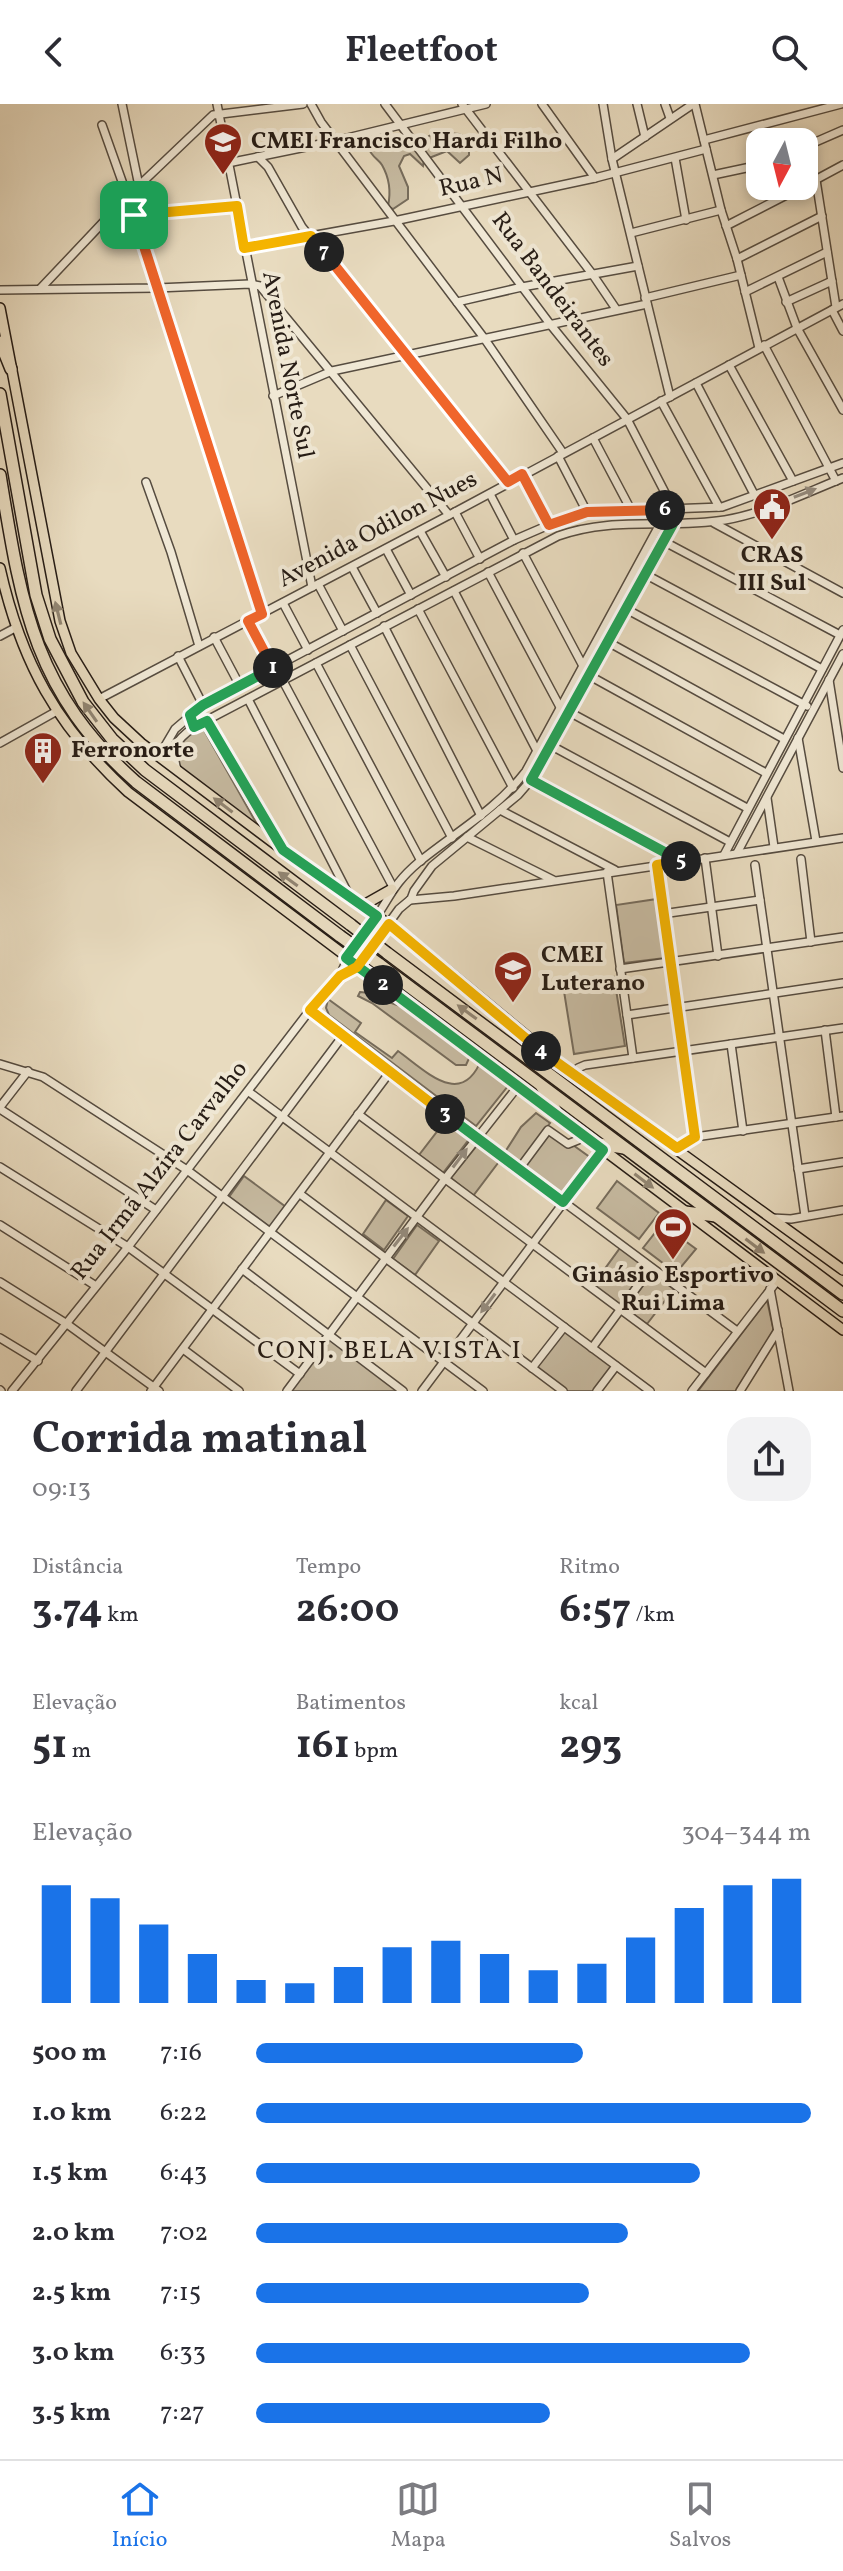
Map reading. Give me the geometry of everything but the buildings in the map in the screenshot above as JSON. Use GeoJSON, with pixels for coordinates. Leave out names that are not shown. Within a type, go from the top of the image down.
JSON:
{"type":"FeatureCollection","features":[{"type":"Feature","properties":{"kind":"highway"},"geometry":{"type":"LineString","coordinates":[[0,342],[11,369]]}},
{"type":"Feature","properties":{"kind":"highway"},"geometry":{"type":"LineString","coordinates":[[0,394],[36,595],[55,650],[89,711],[112,739],[145,770],[843,1294]]}},
{"type":"Feature","properties":{"kind":"highway"},"geometry":{"type":"LineString","coordinates":[[0,475],[16,573],[29,624],[52,677],[83,727],[116,764],[340,936],[843,1311]]}},
{"type":"Feature","properties":{"kind":"highway"},"geometry":{"type":"LineString","coordinates":[[540,1084],[560,1118]]}},
{"type":"Feature","properties":{"kind":"highway"},"geometry":{"type":"LineString","coordinates":[[598,1146],[626,1148]]}},
{"type":"Feature","properties":{"kind":"highway"},"geometry":{"type":"LineString","coordinates":[[685,1212],[717,1216]]}},
{"type":"Feature","properties":{"kind":"main road"},"geometry":{"type":"LineString","coordinates":[[0,308],[60,621],[71,653],[99,699],[128,732],[178,772],[389,924],[575,1076],[772,1218],[788,1223],[843,1270]]}},
{"type":"Feature","properties":{"kind":"main road"},"geometry":{"type":"LineString","coordinates":[[0,568],[15,628],[57,711],[79,742],[128,792],[357,967],[519,1085],[685,1212],[774,1285],[843,1330]]}},
{"type":"Feature","properties":{"kind":"main road"},"geometry":{"type":"LineString","coordinates":[[362,906],[394,887]]}},
{"type":"Feature","properties":{"kind":"street"},"geometry":{"type":"LineString","coordinates":[[122,104],[139,186]]}},
{"type":"Feature","properties":{"kind":"street"},"geometry":{"type":"LineString","coordinates":[[40,289],[127,197],[218,108],[303,104]]}},
{"type":"Feature","properties":{"kind":"street"},"geometry":{"type":"LineString","coordinates":[[311,104],[394,221],[484,338],[560,454],[587,512]]}},
{"type":"Feature","properties":{"kind":"street","name":"Rua Bandeirantes"},"geometry":{"type":"LineString","coordinates":[[385,104],[550,324],[627,419],[674,510]]}},
{"type":"Feature","properties":{"kind":"street"},"geometry":{"type":"LineString","coordinates":[[228,163],[335,141],[464,106],[486,104]]}},
{"type":"Feature","properties":{"kind":"street"},"geometry":{"type":"LineString","coordinates":[[542,104],[595,178]]}},
{"type":"Feature","properties":{"kind":"street"},"geometry":{"type":"LineString","coordinates":[[603,104],[612,159],[670,397]]}},
{"type":"Feature","properties":{"kind":"street"},"geometry":{"type":"LineString","coordinates":[[637,104],[645,137]]}},
{"type":"Feature","properties":{"kind":"street"},"geometry":{"type":"LineString","coordinates":[[665,104],[670,118]]}},
{"type":"Feature","properties":{"kind":"street"},"geometry":{"type":"LineString","coordinates":[[178,772],[173,750],[175,743],[194,727],[558,536],[595,525],[712,522],[761,510],[839,479],[829,468],[762,346],[721,210],[694,104],[612,159]]}},
{"type":"Feature","properties":{"kind":"street","name":"Rua N"},"geometry":{"type":"LineString","coordinates":[[244,248],[394,221],[595,178],[675,158],[705,145],[841,104]]}},
{"type":"Feature","properties":{"kind":"street"},"geometry":{"type":"LineString","coordinates":[[464,106],[616,309]]}},
{"type":"Feature","properties":{"kind":"street","name":"Avenida Norte Sul"},"geometry":{"type":"LineString","coordinates":[[218,108],[250,284],[315,585],[343,631]]}},
{"type":"Feature","properties":{"kind":"street"},"geometry":{"type":"LineString","coordinates":[[102,125],[134,215],[262,614]]}},
{"type":"Feature","properties":{"kind":"street"},"geometry":{"type":"LineString","coordinates":[[818,141],[843,130]]}},
{"type":"Feature","properties":{"kind":"street"},"geometry":{"type":"LineString","coordinates":[[258,157],[268,167],[292,212],[508,482]]}},
{"type":"Feature","properties":{"kind":"street"},"geometry":{"type":"LineString","coordinates":[[675,158],[686,220]]}},
{"type":"Feature","properties":{"kind":"street"},"geometry":{"type":"LineString","coordinates":[[818,179],[843,165]]}},
{"type":"Feature","properties":{"kind":"street"},"geometry":{"type":"LineString","coordinates":[[713,175],[746,168]]}},
{"type":"Feature","properties":{"kind":"street"},"geometry":{"type":"LineString","coordinates":[[818,192],[843,331]]}},
{"type":"Feature","properties":{"kind":"street"},"geometry":{"type":"LineString","coordinates":[[726,226],[777,200]]}},
{"type":"Feature","properties":{"kind":"street"},"geometry":{"type":"LineString","coordinates":[[134,215],[237,206]]}},
{"type":"Feature","properties":{"kind":"street"},"geometry":{"type":"LineString","coordinates":[[631,233],[721,210]]}},
{"type":"Feature","properties":{"kind":"street"},"geometry":{"type":"LineString","coordinates":[[737,259],[822,216]]}},
{"type":"Feature","properties":{"kind":"street"},"geometry":{"type":"LineString","coordinates":[[745,292],[827,252]]}},
{"type":"Feature","properties":{"kind":"street"},"geometry":{"type":"LineString","coordinates":[[457,302],[638,266]]}},
{"type":"Feature","properties":{"kind":"street"},"geometry":{"type":"LineString","coordinates":[[273,396],[332,371],[616,309],[741,275]]}},
{"type":"Feature","properties":{"kind":"street"},"geometry":{"type":"LineString","coordinates":[[778,277],[797,328],[843,410]]}},
{"type":"Feature","properties":{"kind":"street"},"geometry":{"type":"LineString","coordinates":[[786,302],[832,281]]}},
{"type":"Feature","properties":{"kind":"street"},"geometry":{"type":"LineString","coordinates":[[0,290],[250,284],[264,288],[452,514],[480,559]]}},
{"type":"Feature","properties":{"kind":"street","name":"Avenida Odilon Nues"},"geometry":{"type":"LineString","coordinates":[[99,699],[837,307]]}},
{"type":"Feature","properties":{"kind":"street"},"geometry":{"type":"LineString","coordinates":[[729,365],[793,481]]}},
{"type":"Feature","properties":{"kind":"street"},"geometry":{"type":"LineString","coordinates":[[696,383],[755,496]]}},
{"type":"Feature","properties":{"kind":"street"},"geometry":{"type":"LineString","coordinates":[[661,401],[719,507]]}},
{"type":"Feature","properties":{"kind":"street"},"geometry":{"type":"LineString","coordinates":[[593,438],[631,510]]}},
{"type":"Feature","properties":{"kind":"street"},"geometry":{"type":"LineString","coordinates":[[155,754],[162,751],[175,729],[203,705],[514,540],[549,525],[587,512],[719,507],[843,463]]}},
{"type":"Feature","properties":{"kind":"street"},"geometry":{"type":"LineString","coordinates":[[522,474],[549,525]]}},
{"type":"Feature","properties":{"kind":"street"},"geometry":{"type":"LineString","coordinates":[[146,482],[199,646]]}},
{"type":"Feature","properties":{"kind":"street"},"geometry":{"type":"LineString","coordinates":[[490,494],[514,540]]}},
{"type":"Feature","properties":{"kind":"street","name":"Rua Irmã Alzira Carvalho"},"geometry":{"type":"LineString","coordinates":[[12,1391],[128,1247],[310,1010],[340,976],[357,967],[432,866],[531,780],[673,524],[674,510]]}},
{"type":"Feature","properties":{"kind":"street","name":"Rua Irmã Alzira Carvalho"},"geometry":{"type":"LineString","coordinates":[[340,976],[346,958],[394,887],[421,861],[513,788],[537,751],[660,524],[674,510]]}},
{"type":"Feature","properties":{"kind":"street"},"geometry":{"type":"LineString","coordinates":[[712,522],[843,593]]}},
{"type":"Feature","properties":{"kind":"street"},"geometry":{"type":"LineString","coordinates":[[420,531],[446,577]]}},
{"type":"Feature","properties":{"kind":"street"},"geometry":{"type":"LineString","coordinates":[[663,541],[842,633],[724,855]]}},
{"type":"Feature","properties":{"kind":"street"},"geometry":{"type":"LineString","coordinates":[[386,549],[411,595]]}},
{"type":"Feature","properties":{"kind":"street"},"geometry":{"type":"LineString","coordinates":[[523,553],[583,666]]}},
{"type":"Feature","properties":{"kind":"street"},"geometry":{"type":"LineString","coordinates":[[352,567],[377,613]]}},
{"type":"Feature","properties":{"kind":"street"},"geometry":{"type":"LineString","coordinates":[[462,568],[471,581]]}},
{"type":"Feature","properties":{"kind":"street"},"geometry":{"type":"LineString","coordinates":[[636,569],[822,669]]}},
{"type":"Feature","properties":{"kind":"street"},"geometry":{"type":"LineString","coordinates":[[488,572],[560,707],[747,808]]}},
{"type":"Feature","properties":{"kind":"street"},"geometry":{"type":"LineString","coordinates":[[454,591],[537,751]]}},
{"type":"Feature","properties":{"kind":"street"},"geometry":{"type":"LineString","coordinates":[[283,603],[308,650]]}},
{"type":"Feature","properties":{"kind":"street"},"geometry":{"type":"LineString","coordinates":[[418,609],[513,788]]}},
{"type":"Feature","properties":{"kind":"street"},"geometry":{"type":"LineString","coordinates":[[626,609],[813,709]]}},
{"type":"Feature","properties":{"kind":"street"},"geometry":{"type":"LineString","coordinates":[[248,621],[273,668]]}},
{"type":"Feature","properties":{"kind":"street"},"geometry":{"type":"LineString","coordinates":[[384,626],[481,816]]}},
{"type":"Feature","properties":{"kind":"street"},"geometry":{"type":"LineString","coordinates":[[0,636],[15,628]]}},
{"type":"Feature","properties":{"kind":"street"},"geometry":{"type":"LineString","coordinates":[[214,637],[240,686]]}},
{"type":"Feature","properties":{"kind":"street"},"geometry":{"type":"LineString","coordinates":[[608,642],[784,739]]}},
{"type":"Feature","properties":{"kind":"street"},"geometry":{"type":"LineString","coordinates":[[350,645],[452,838]]}},
{"type":"Feature","properties":{"kind":"street"},"geometry":{"type":"LineString","coordinates":[[737,853],[843,654]]}},
{"type":"Feature","properties":{"kind":"street"},"geometry":{"type":"LineString","coordinates":[[178,656],[203,705]]}},
{"type":"Feature","properties":{"kind":"street"},"geometry":{"type":"LineString","coordinates":[[316,663],[421,861]]}},
{"type":"Feature","properties":{"kind":"street"},"geometry":{"type":"LineString","coordinates":[[590,676],[766,773]]}},
{"type":"Feature","properties":{"kind":"street"},"geometry":{"type":"LineString","coordinates":[[829,679],[843,768]]}},
{"type":"Feature","properties":{"kind":"street"},"geometry":{"type":"LineString","coordinates":[[283,681],[394,887],[397,901],[408,902],[843,838]]}},
{"type":"Feature","properties":{"kind":"street"},"geometry":{"type":"LineString","coordinates":[[248,699],[351,899]]}},
{"type":"Feature","properties":{"kind":"street"},"geometry":{"type":"LineString","coordinates":[[0,743],[57,711]]}},
{"type":"Feature","properties":{"kind":"street"},"geometry":{"type":"LineString","coordinates":[[190,715],[194,727]]}},
{"type":"Feature","properties":{"kind":"street"},"geometry":{"type":"LineString","coordinates":[[207,721],[283,850]]}},
{"type":"Feature","properties":{"kind":"street"},"geometry":{"type":"LineString","coordinates":[[798,738],[816,841]]}},
{"type":"Feature","properties":{"kind":"street"},"geometry":{"type":"LineString","coordinates":[[550,745],[730,842]]}},
{"type":"Feature","properties":{"kind":"street"},"geometry":{"type":"LineString","coordinates":[[531,780],[681,861]]}},
{"type":"Feature","properties":{"kind":"street"},"geometry":{"type":"LineString","coordinates":[[767,796],[774,847]]}},
{"type":"Feature","properties":{"kind":"street"},"geometry":{"type":"LineString","coordinates":[[500,810],[611,871]]}},
{"type":"Feature","properties":{"kind":"street"},"geometry":{"type":"LineString","coordinates":[[467,837],[553,880]]}},
{"type":"Feature","properties":{"kind":"street"},"geometry":{"type":"LineString","coordinates":[[705,858],[718,956]]}},
{"type":"Feature","properties":{"kind":"street"},"geometry":{"type":"LineString","coordinates":[[801,859],[811,942]]}},
{"type":"Feature","properties":{"kind":"street"},"geometry":{"type":"LineString","coordinates":[[657,865],[695,1137]]}},
{"type":"Feature","properties":{"kind":"street"},"geometry":{"type":"LineString","coordinates":[[755,865],[805,1216]]}},
{"type":"Feature","properties":{"kind":"street"},"geometry":{"type":"LineString","coordinates":[[611,871],[620,969],[633,1058]]}},
{"type":"Feature","properties":{"kind":"street"},"geometry":{"type":"LineString","coordinates":[[394,887],[408,882],[414,891]]}},
{"type":"Feature","properties":{"kind":"street"},"geometry":{"type":"LineString","coordinates":[[662,914],[760,900]]}},
{"type":"Feature","properties":{"kind":"street"},"geometry":{"type":"LineString","coordinates":[[620,969],[843,937]]}},
{"type":"Feature","properties":{"kind":"street"},"geometry":{"type":"LineString","coordinates":[[627,1015],[843,983]]}},
{"type":"Feature","properties":{"kind":"street"},"geometry":{"type":"LineString","coordinates":[[310,1010],[737,1331]]}},
{"type":"Feature","properties":{"kind":"street"},"geometry":{"type":"LineString","coordinates":[[575,1076],[581,1065],[843,1028]]}},
{"type":"Feature","properties":{"kind":"street"},"geometry":{"type":"LineString","coordinates":[[677,1148],[695,1137],[839,1116],[825,1030]]}},
{"type":"Feature","properties":{"kind":"street"},"geometry":{"type":"LineString","coordinates":[[76,1391],[342,1037]]}},
{"type":"Feature","properties":{"kind":"street"},"geometry":{"type":"LineString","coordinates":[[731,1044],[743,1131]]}},
{"type":"Feature","properties":{"kind":"street"},"geometry":{"type":"LineString","coordinates":[[2,1067],[28,1071],[65,1090],[187,1170],[483,1391]]}},
{"type":"Feature","properties":{"kind":"street"},"geometry":{"type":"LineString","coordinates":[[28,1071],[0,1108],[156,1210]]}},
{"type":"Feature","properties":{"kind":"street"},"geometry":{"type":"LineString","coordinates":[[0,1282],[106,1351],[155,1390],[390,1072]]}},
{"type":"Feature","properties":{"kind":"street"},"geometry":{"type":"LineString","coordinates":[[287,1391],[476,1137],[519,1085]]}},
{"type":"Feature","properties":{"kind":"street"},"geometry":{"type":"LineString","coordinates":[[249,1092],[650,1391]]}},
{"type":"Feature","properties":{"kind":"street"},"geometry":{"type":"LineString","coordinates":[[358,1114],[706,1373]]}},
{"type":"Feature","properties":{"kind":"street"},"geometry":{"type":"LineString","coordinates":[[519,1169],[548,1130],[568,1144],[583,1135]]}},
{"type":"Feature","properties":{"kind":"street"},"geometry":{"type":"LineString","coordinates":[[422,1391],[563,1202],[598,1146]]}},
{"type":"Feature","properties":{"kind":"street"},"geometry":{"type":"LineString","coordinates":[[798,1169],[843,1162]]}},
{"type":"Feature","properties":{"kind":"street"},"geometry":{"type":"LineString","coordinates":[[0,1167],[128,1247],[300,1374]]}},
{"type":"Feature","properties":{"kind":"street"},"geometry":{"type":"LineString","coordinates":[[300,1194],[560,1390]]}},
{"type":"Feature","properties":{"kind":"street"},"geometry":{"type":"LineString","coordinates":[[788,1223],[805,1216],[843,1210]]}},
{"type":"Feature","properties":{"kind":"street"},"geometry":{"type":"LineString","coordinates":[[0,1225],[96,1286]]}},
{"type":"Feature","properties":{"kind":"street"},"geometry":{"type":"LineString","coordinates":[[832,1261],[843,1259]]}},
{"type":"Feature","properties":{"kind":"street"},"geometry":{"type":"LineString","coordinates":[[592,1348],[651,1268]]}},
{"type":"Feature","properties":{"kind":"street"},"geometry":{"type":"LineString","coordinates":[[242,1269],[403,1391]]}},
{"type":"Feature","properties":{"kind":"street"},"geometry":{"type":"LineString","coordinates":[[774,1285],[789,1391]]}},
{"type":"Feature","properties":{"kind":"street"},"geometry":{"type":"LineString","coordinates":[[692,1391],[774,1285]]}},
{"type":"Feature","properties":{"kind":"street"},"geometry":{"type":"LineString","coordinates":[[532,1368],[564,1327]]}},
{"type":"Feature","properties":{"kind":"street"},"geometry":{"type":"LineString","coordinates":[[740,1391],[778,1330]]}},
{"type":"Feature","properties":{"kind":"street"},"geometry":{"type":"LineString","coordinates":[[0,1338],[38,1361]]}},
{"type":"Feature","properties":{"kind":"street"},"geometry":{"type":"LineString","coordinates":[[183,1349],[239,1391]]}},
{"type":"Feature","properties":{"kind":"street"},"geometry":{"type":"LineString","coordinates":[[597,1391],[616,1366]]}},
{"type":"Feature","properties":{"kind":"shaded area"},"geometry":{"type":"Polygon","coordinates":[[[435,132],[459,134],[469,139],[469,155],[460,163],[447,151],[424,160],[423,166],[410,154],[404,156],[399,166],[408,187],[408,199],[393,209],[388,206],[390,191],[387,175],[369,149],[373,145],[384,149],[394,144],[411,148],[435,132]]]}},
{"type":"Feature","properties":{"kind":"shaded area"},"geometry":{"type":"Polygon","coordinates":[[[198,727],[204,730],[258,826],[181,768],[175,756],[180,741],[198,727]]]}},
{"type":"Feature","properties":{"kind":"shaded area"},"geometry":{"type":"Polygon","coordinates":[[[657,899],[665,958],[624,963],[616,905],[657,899]]]}},
{"type":"Feature","properties":{"kind":"shaded area"},"geometry":{"type":"Polygon","coordinates":[[[614,977],[625,1046],[574,1054],[563,985],[614,977]]]}},
{"type":"Feature","properties":{"kind":"shaded area"},"geometry":{"type":"Polygon","coordinates":[[[360,992],[408,1007],[471,1054],[466,1065],[456,1065],[358,996],[360,992]]]}},
{"type":"Feature","properties":{"kind":"shaded area"},"geometry":{"type":"Polygon","coordinates":[[[328,999],[361,1023],[355,1032],[392,1058],[398,1051],[443,1082],[464,1082],[474,1073],[482,1058],[512,1081],[476,1126],[329,1015],[326,1008],[328,999]]]}},
{"type":"Feature","properties":{"kind":"shaded area"},"geometry":{"type":"Polygon","coordinates":[[[536,1113],[550,1123],[519,1163],[505,1152],[521,1127],[536,1113]]]}},
{"type":"Feature","properties":{"kind":"shaded area"},"geometry":{"type":"Polygon","coordinates":[[[446,1120],[470,1138],[443,1173],[419,1155],[446,1120]]]}},
{"type":"Feature","properties":{"kind":"shaded area"},"geometry":{"type":"Polygon","coordinates":[[[552,1130],[591,1158],[562,1195],[525,1167],[552,1130]]]}},
{"type":"Feature","properties":{"kind":"shaded area"},"geometry":{"type":"Polygon","coordinates":[[[479,1143],[501,1159],[473,1196],[451,1178],[479,1143]]]}},
{"type":"Feature","properties":{"kind":"shaded area"},"geometry":{"type":"Polygon","coordinates":[[[244,1176],[286,1207],[271,1228],[229,1197],[244,1176]]]}},
{"type":"Feature","properties":{"kind":"shaded area"},"geometry":{"type":"Polygon","coordinates":[[[617,1181],[659,1213],[639,1239],[597,1208],[617,1181]]]}},
{"type":"Feature","properties":{"kind":"shaded area"},"geometry":{"type":"Polygon","coordinates":[[[386,1200],[408,1216],[384,1250],[363,1234],[386,1200]]]}},
{"type":"Feature","properties":{"kind":"shaded area","name":"Ginásio Esportivo Rui Lima"},"geometry":{"type":"Polygon","coordinates":[[[662,1224],[696,1249],[676,1273],[643,1248],[662,1224]]]}},
{"type":"Feature","properties":{"kind":"shaded area"},"geometry":{"type":"Polygon","coordinates":[[[417,1225],[439,1241],[415,1275],[393,1259],[417,1225]]]}},
{"type":"Feature","properties":{"kind":"shaded area"},"geometry":{"type":"Polygon","coordinates":[[[620,1248],[647,1268],[619,1304],[593,1285],[620,1248]]]}},
{"type":"Feature","properties":{"kind":"shaded area"},"geometry":{"type":"Polygon","coordinates":[[[652,1273],[674,1289],[647,1324],[626,1309],[652,1273]]]}},
{"type":"Feature","properties":{"kind":"shaded area"},"geometry":{"type":"Polygon","coordinates":[[[767,1300],[774,1332],[737,1391],[698,1391],[767,1300]]]}},
{"type":"Feature","properties":{"kind":"shaded area"},"geometry":{"type":"Polygon","coordinates":[[[564,1330],[614,1366],[595,1391],[566,1391],[535,1368],[564,1330]]]}},
{"type":"Feature","properties":{"kind":"shaded area"},"geometry":{"type":"Polygon","coordinates":[[[329,1337],[401,1391],[287,1391],[329,1337]]]}},
{"type":"Feature","properties":{"kind":"place","name":"CMEI Francisco Hardi Filho"},"geometry":{"type":"Point","coordinates":[223,176]}},
{"type":"Feature","properties":{"kind":"place","name":"CRAS III Sul"},"geometry":{"type":"Point","coordinates":[772,541]}},
{"type":"Feature","properties":{"kind":"place","name":"Ferronorte"},"geometry":{"type":"Point","coordinates":[43,785]}},
{"type":"Feature","properties":{"kind":"place","name":"CMEI Luterano"},"geometry":{"type":"Point","coordinates":[513,1004]}},
{"type":"Feature","properties":{"kind":"place","name":"Ginásio Esportivo Rui Lima"},"geometry":{"type":"Point","coordinates":[673,1261]}},
{"type":"Feature","properties":{"kind":"district","name":"CONJ. BELA VISTA I"},"geometry":{"type":"Point","coordinates":[390,1351]}},
{"type":"Feature","properties":{"kind":"route"},"geometry":{"type":"LineString","coordinates":[[134,215],[237,206],[244,248],[311,236],[508,482],[522,474],[549,525],[587,512],[674,510],[673,524],[531,780],[681,861],[657,865],[695,1137],[677,1148],[542,1051],[389,924],[357,967],[340,976],[310,1010],[563,1202],[603,1150],[475,1052],[357,967],[346,958],[377,916],[283,850],[207,721],[194,727],[191,724],[190,715],[203,705],[273,668],[248,621],[262,614],[134,215]]}}]}
